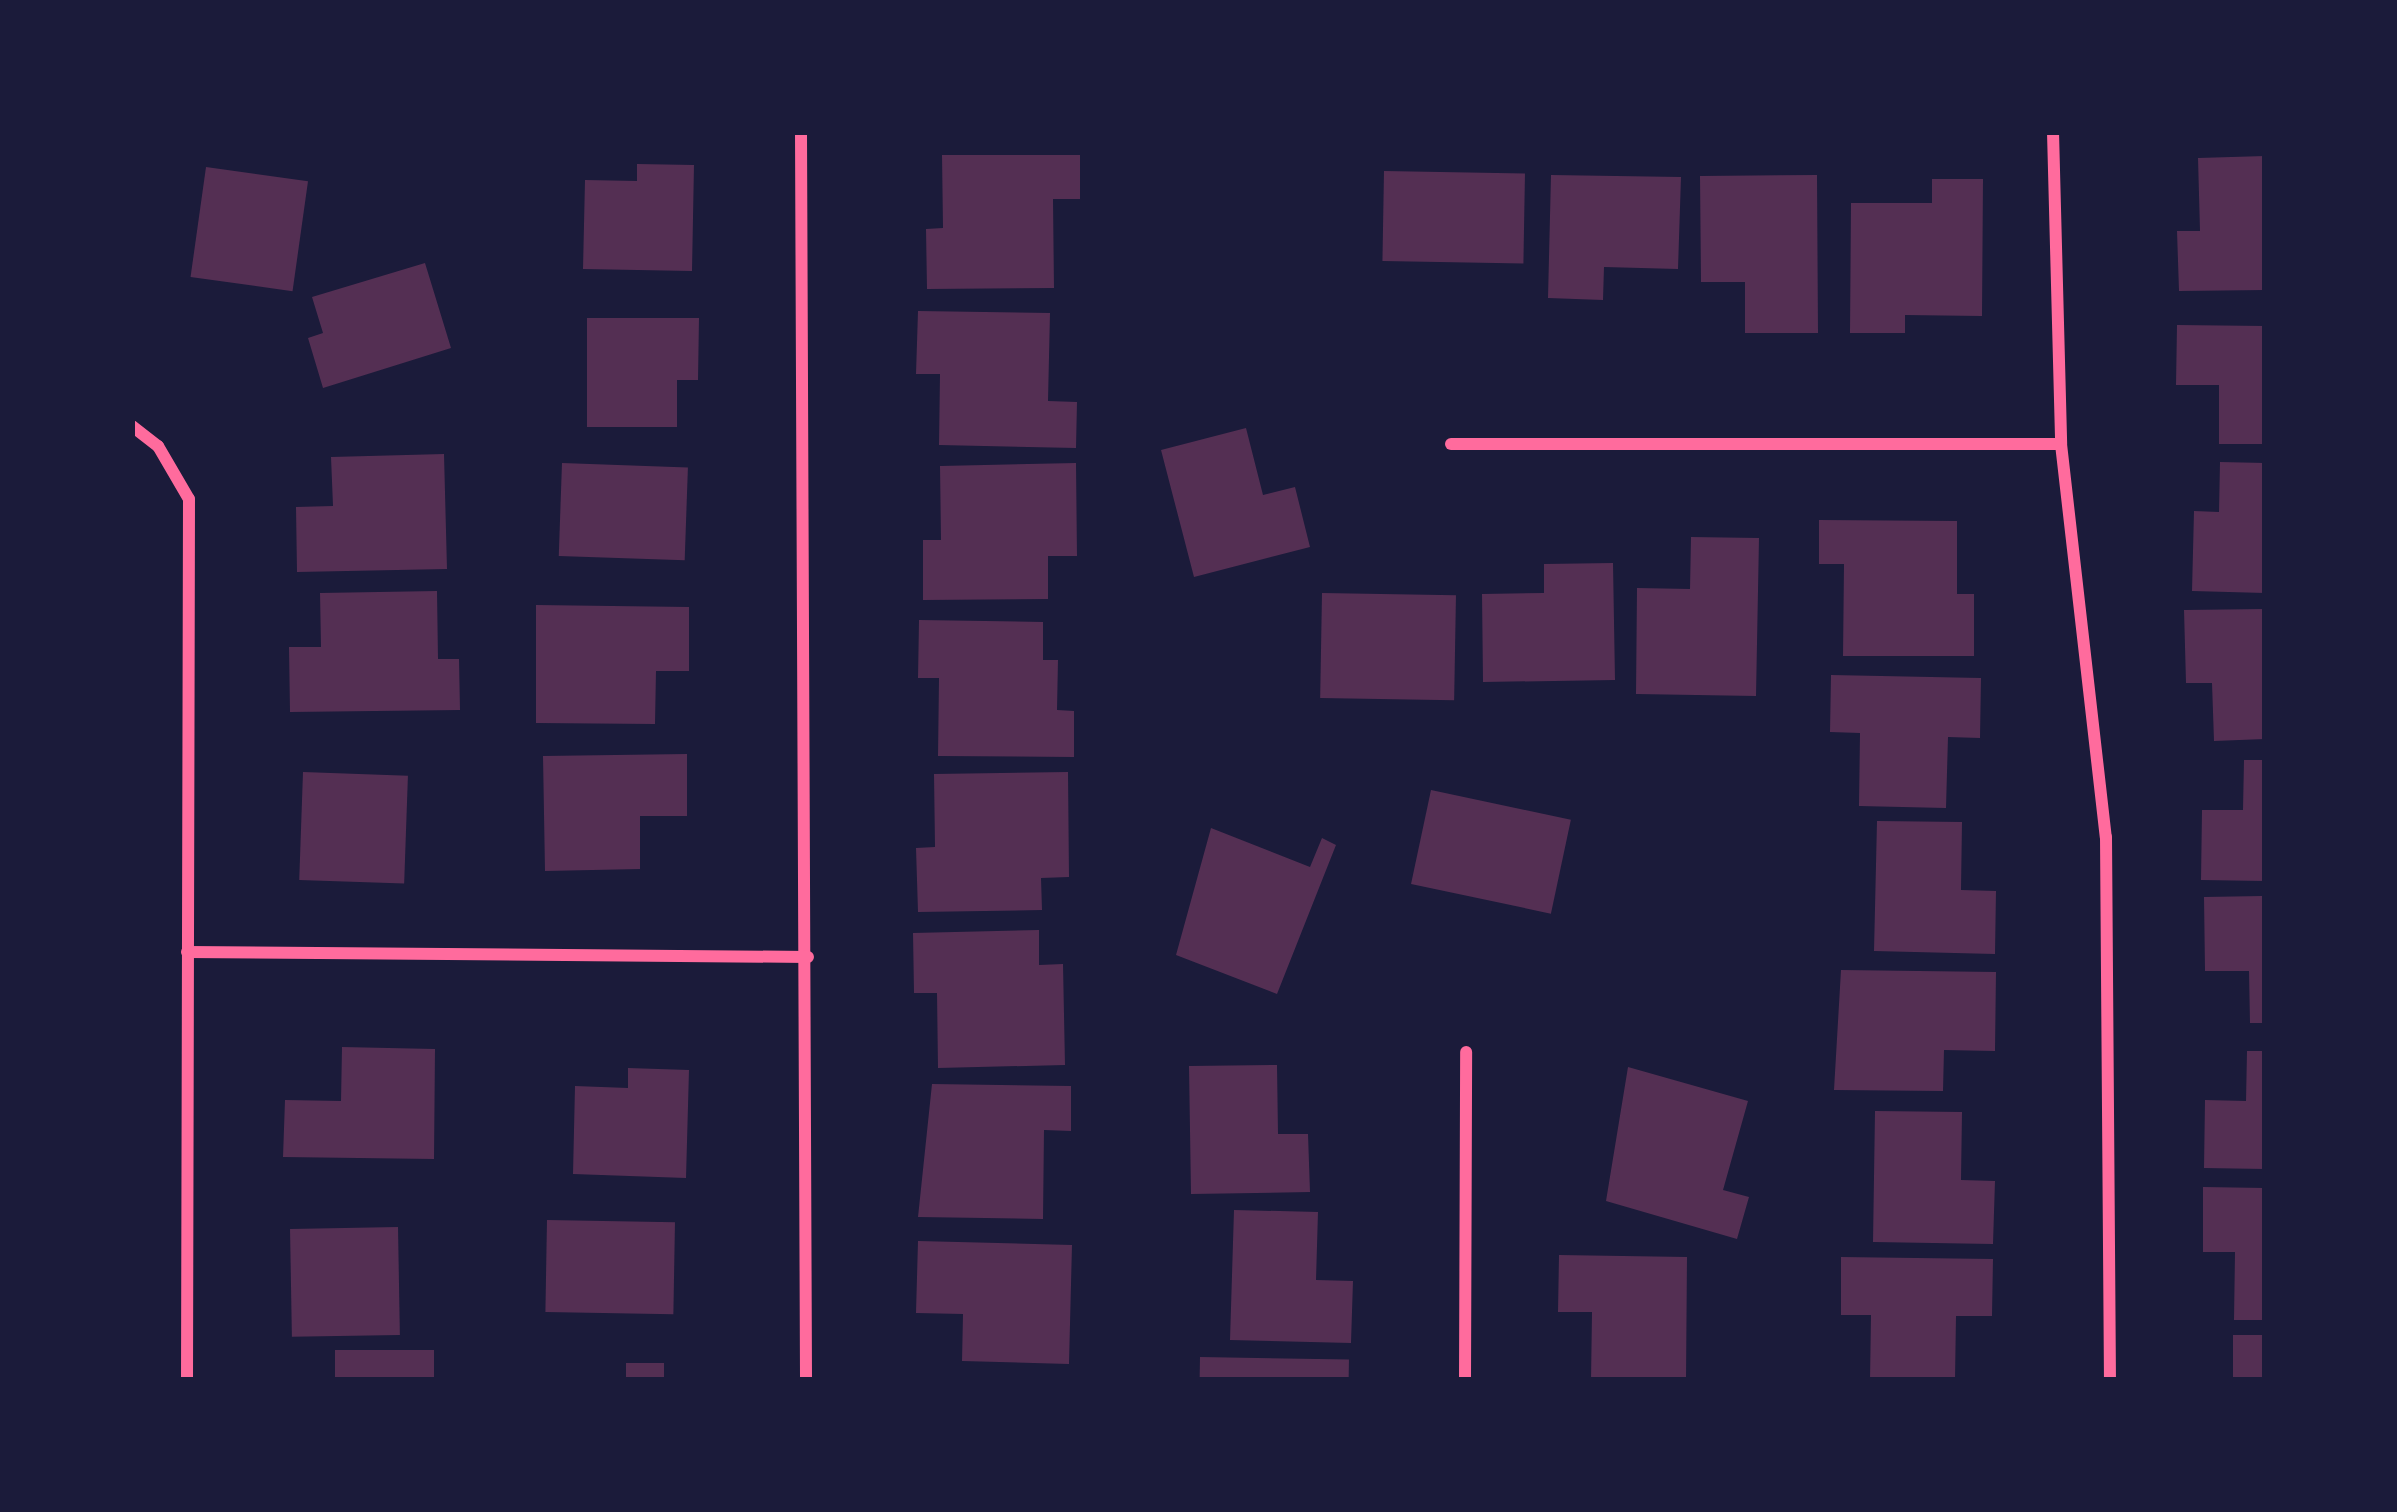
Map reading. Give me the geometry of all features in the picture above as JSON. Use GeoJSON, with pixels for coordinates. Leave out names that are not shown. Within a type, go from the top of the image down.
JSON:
{"type":"FeatureCollection","features":[{"type":"Feature","properties":{"kind":"street"},"geometry":{"type":"LineString","coordinates":[[801,132],[808,957],[806,1380]]}},
{"type":"Feature","properties":{"kind":"street"},"geometry":{"type":"LineString","coordinates":[[2053,132],[2061,444],[2106,837],[2110,1380]]}},
{"type":"Feature","properties":{"kind":"street"},"geometry":{"type":"LineString","coordinates":[[132,426],[158,446],[188,499],[187,1380]]}},
{"type":"Feature","properties":{"kind":"street"},"geometry":{"type":"LineString","coordinates":[[1451,444],[2061,444]]}},
{"type":"Feature","properties":{"kind":"street"},"geometry":{"type":"LineString","coordinates":[[187,952],[808,957]]}},
{"type":"Feature","properties":{"kind":"street"},"geometry":{"type":"LineString","coordinates":[[1465,1380],[1466,1052]]}},
{"type":"Feature","properties":{"kind":"building"},"geometry":{"type":"Polygon","coordinates":[[[942,155],[1080,155],[1080,199],[1053,199],[1054,288],[927,289],[926,229],[943,228],[942,155]]]}},
{"type":"Feature","properties":{"kind":"building"},"geometry":{"type":"Polygon","coordinates":[[[2265,156],[2265,290],[2179,291],[2177,231],[2200,231],[2198,158],[2265,156]]]}},
{"type":"Feature","properties":{"kind":"building"},"geometry":{"type":"Polygon","coordinates":[[[637,164],[694,165],[692,271],[583,269],[585,180],[637,181],[637,164]]]}},
{"type":"Feature","properties":{"kind":"building"},"geometry":{"type":"Polygon","coordinates":[[[206,167],[308,181],[293,291],[191,277],[206,167]]]}},
{"type":"Feature","properties":{"kind":"building"},"geometry":{"type":"Polygon","coordinates":[[[1384,171],[1525,173],[1523,263],[1382,261],[1384,171]]]}},
{"type":"Feature","properties":{"kind":"building"},"geometry":{"type":"Polygon","coordinates":[[[1551,175],[1681,177],[1678,269],[1604,267],[1603,300],[1548,298],[1551,175]]]}},
{"type":"Feature","properties":{"kind":"building"},"geometry":{"type":"Polygon","coordinates":[[[1817,175],[1818,333],[1745,333],[1745,282],[1701,282],[1700,176],[1817,175]]]}},
{"type":"Feature","properties":{"kind":"building"},"geometry":{"type":"Polygon","coordinates":[[[1932,179],[1983,179],[1982,316],[1905,315],[1905,333],[1850,333],[1851,203],[1932,203],[1932,179]]]}},
{"type":"Feature","properties":{"kind":"building"},"geometry":{"type":"Polygon","coordinates":[[[425,263],[451,348],[323,388],[308,338],[323,333],[312,297],[425,263]]]}},
{"type":"Feature","properties":{"kind":"building"},"geometry":{"type":"Polygon","coordinates":[[[918,311],[1050,313],[1048,401],[1077,402],[1076,448],[939,445],[940,374],[916,374],[918,311]]]}},
{"type":"Feature","properties":{"kind":"building"},"geometry":{"type":"Polygon","coordinates":[[[587,318],[699,318],[698,380],[677,380],[677,427],[587,427],[587,318]]]}},
{"type":"Feature","properties":{"kind":"building"},"geometry":{"type":"Polygon","coordinates":[[[2177,325],[2265,326],[2265,444],[2219,444],[2219,385],[2176,385],[2177,325]]]}},
{"type":"Feature","properties":{"kind":"building"},"geometry":{"type":"Polygon","coordinates":[[[1246,428],[1263,495],[1295,487],[1310,547],[1194,577],[1161,450],[1246,428]]]}},
{"type":"Feature","properties":{"kind":"building"},"geometry":{"type":"Polygon","coordinates":[[[444,454],[447,569],[297,572],[296,507],[333,506],[331,457],[444,454]]]}},
{"type":"Feature","properties":{"kind":"building"},"geometry":{"type":"Polygon","coordinates":[[[2220,462],[2265,463],[2265,593],[2192,591],[2194,511],[2219,512],[2220,462]]]}},
{"type":"Feature","properties":{"kind":"building"},"geometry":{"type":"Polygon","coordinates":[[[562,463],[688,467],[685,560],[559,556],[562,463]]]}},
{"type":"Feature","properties":{"kind":"building"},"geometry":{"type":"Polygon","coordinates":[[[1076,463],[1077,556],[1048,556],[1048,599],[923,600],[923,540],[941,540],[940,466],[1076,463]]]}},
{"type":"Feature","properties":{"kind":"building"},"geometry":{"type":"Polygon","coordinates":[[[1819,520],[1957,521],[1957,594],[1974,594],[1974,656],[1843,656],[1844,564],[1819,564],[1819,520]]]}},
{"type":"Feature","properties":{"kind":"building"},"geometry":{"type":"Polygon","coordinates":[[[1691,537],[1759,538],[1756,696],[1636,694],[1637,588],[1690,589],[1691,537]]]}},
{"type":"Feature","properties":{"kind":"building"},"geometry":{"type":"Polygon","coordinates":[[[1613,563],[1615,680],[1483,682],[1482,594],[1544,593],[1544,564],[1613,563]]]}},
{"type":"Feature","properties":{"kind":"building"},"geometry":{"type":"Polygon","coordinates":[[[437,591],[438,659],[459,659],[460,710],[290,712],[289,647],[321,647],[320,593],[437,591]]]}},
{"type":"Feature","properties":{"kind":"building"},"geometry":{"type":"Polygon","coordinates":[[[1322,593],[1456,595],[1454,700],[1320,698],[1322,593]]]}},
{"type":"Feature","properties":{"kind":"building"},"geometry":{"type":"Polygon","coordinates":[[[536,605],[689,607],[689,671],[656,671],[655,724],[536,723],[536,605]]]}},
{"type":"Feature","properties":{"kind":"building"},"geometry":{"type":"Polygon","coordinates":[[[2265,609],[2265,739],[2214,741],[2212,683],[2186,683],[2184,610],[2265,609]]]}},
{"type":"Feature","properties":{"kind":"building"},"geometry":{"type":"Polygon","coordinates":[[[919,620],[1043,622],[1043,660],[1058,660],[1057,710],[1074,711],[1074,757],[938,756],[939,678],[918,678],[919,620]]]}},
{"type":"Feature","properties":{"kind":"building"},"geometry":{"type":"Polygon","coordinates":[[[1831,675],[1981,678],[1980,738],[1948,737],[1946,808],[1859,806],[1860,733],[1830,732],[1831,675]]]}},
{"type":"Feature","properties":{"kind":"building"},"geometry":{"type":"Polygon","coordinates":[[[687,754],[687,816],[640,816],[640,869],[545,871],[543,756],[687,754]]]}},
{"type":"Feature","properties":{"kind":"building"},"geometry":{"type":"Polygon","coordinates":[[[2244,760],[2265,760],[2265,881],[2201,880],[2202,810],[2243,810],[2244,760]]]}},
{"type":"Feature","properties":{"kind":"building"},"geometry":{"type":"Polygon","coordinates":[[[303,772],[408,776],[404,884],[299,880],[303,772]]]}},
{"type":"Feature","properties":{"kind":"building"},"geometry":{"type":"Polygon","coordinates":[[[1068,772],[1069,877],[1041,878],[1042,910],[918,912],[916,848],[935,847],[934,774],[1068,772]]]}},
{"type":"Feature","properties":{"kind":"building"},"geometry":{"type":"Polygon","coordinates":[[[1431,790],[1571,820],[1551,914],[1411,884],[1431,790]]]}},
{"type":"Feature","properties":{"kind":"building"},"geometry":{"type":"Polygon","coordinates":[[[1877,821],[1962,822],[1961,890],[1996,891],[1995,954],[1874,951],[1877,821]]]}},
{"type":"Feature","properties":{"kind":"building"},"geometry":{"type":"Polygon","coordinates":[[[1211,828],[1310,867],[1322,838],[1336,845],[1277,994],[1176,955],[1211,828]]]}},
{"type":"Feature","properties":{"kind":"building"},"geometry":{"type":"Polygon","coordinates":[[[2262,896],[2265,1023],[2250,1023],[2249,971],[2205,971],[2204,897],[2262,896]]]}},
{"type":"Feature","properties":{"kind":"building"},"geometry":{"type":"Polygon","coordinates":[[[1039,930],[1039,965],[1063,964],[1065,1065],[938,1068],[937,993],[914,993],[913,933],[1039,930]]]}},
{"type":"Feature","properties":{"kind":"building"},"geometry":{"type":"Polygon","coordinates":[[[1841,970],[1996,972],[1995,1051],[1944,1050],[1943,1091],[1834,1090],[1841,970]]]}},
{"type":"Feature","properties":{"kind":"building"},"geometry":{"type":"Polygon","coordinates":[[[342,1047],[435,1049],[434,1159],[283,1157],[285,1100],[341,1101],[342,1047]]]}},
{"type":"Feature","properties":{"kind":"building"},"geometry":{"type":"Polygon","coordinates":[[[2247,1051],[2265,1051],[2265,1169],[2204,1168],[2205,1100],[2246,1101],[2247,1051]]]}},
{"type":"Feature","properties":{"kind":"building"},"geometry":{"type":"Polygon","coordinates":[[[1277,1065],[1278,1134],[1308,1134],[1310,1192],[1191,1194],[1189,1066],[1277,1065]]]}},
{"type":"Feature","properties":{"kind":"building"},"geometry":{"type":"Polygon","coordinates":[[[1628,1067],[1748,1101],[1723,1190],[1749,1197],[1737,1239],[1606,1201],[1628,1067]]]}},
{"type":"Feature","properties":{"kind":"building"},"geometry":{"type":"Polygon","coordinates":[[[628,1068],[689,1070],[686,1178],[573,1174],[575,1086],[628,1088],[628,1068]]]}},
{"type":"Feature","properties":{"kind":"building"},"geometry":{"type":"Polygon","coordinates":[[[932,1084],[1071,1086],[1071,1131],[1044,1130],[1043,1219],[918,1217],[932,1084]]]}},
{"type":"Feature","properties":{"kind":"building"},"geometry":{"type":"Polygon","coordinates":[[[1875,1111],[1962,1112],[1961,1180],[1995,1181],[1993,1244],[1873,1242],[1875,1111]]]}},
{"type":"Feature","properties":{"kind":"building"},"geometry":{"type":"Polygon","coordinates":[[[2203,1187],[2265,1188],[2265,1320],[2234,1320],[2235,1252],[2203,1252],[2203,1187]]]}},
{"type":"Feature","properties":{"kind":"building"},"geometry":{"type":"Polygon","coordinates":[[[1234,1210],[1318,1212],[1316,1280],[1353,1281],[1351,1343],[1230,1340],[1234,1210]]]}},
{"type":"Feature","properties":{"kind":"building"},"geometry":{"type":"Polygon","coordinates":[[[547,1220],[675,1222],[673,1314],[545,1312],[547,1220]]]}},
{"type":"Feature","properties":{"kind":"building"},"geometry":{"type":"Polygon","coordinates":[[[398,1227],[400,1335],[292,1337],[290,1229],[398,1227]]]}},
{"type":"Feature","properties":{"kind":"building"},"geometry":{"type":"Polygon","coordinates":[[[918,1241],[1072,1245],[1069,1364],[962,1361],[963,1314],[916,1313],[918,1241]]]}},
{"type":"Feature","properties":{"kind":"building"},"geometry":{"type":"Polygon","coordinates":[[[1559,1255],[1687,1257],[1686,1380],[1591,1380],[1592,1312],[1558,1312],[1559,1255]]]}},
{"type":"Feature","properties":{"kind":"building"},"geometry":{"type":"Polygon","coordinates":[[[1841,1257],[1993,1259],[1992,1316],[1956,1316],[1955,1380],[1870,1380],[1871,1315],[1841,1315],[1841,1257]]]}},
{"type":"Feature","properties":{"kind":"building"},"geometry":{"type":"Polygon","coordinates":[[[2233,1335],[2265,1335],[2265,1380],[2233,1380],[2233,1335]]]}},
{"type":"Feature","properties":{"kind":"building"},"geometry":{"type":"Polygon","coordinates":[[[335,1350],[434,1350],[434,1380],[335,1380],[335,1350]]]}},
{"type":"Feature","properties":{"kind":"building"},"geometry":{"type":"Polygon","coordinates":[[[1200,1357],[1349,1360],[1349,1380],[1200,1380],[1200,1357]]]}},
{"type":"Feature","properties":{"kind":"building"},"geometry":{"type":"Polygon","coordinates":[[[626,1363],[664,1363],[664,1380],[626,1380],[626,1363]]]}}]}
